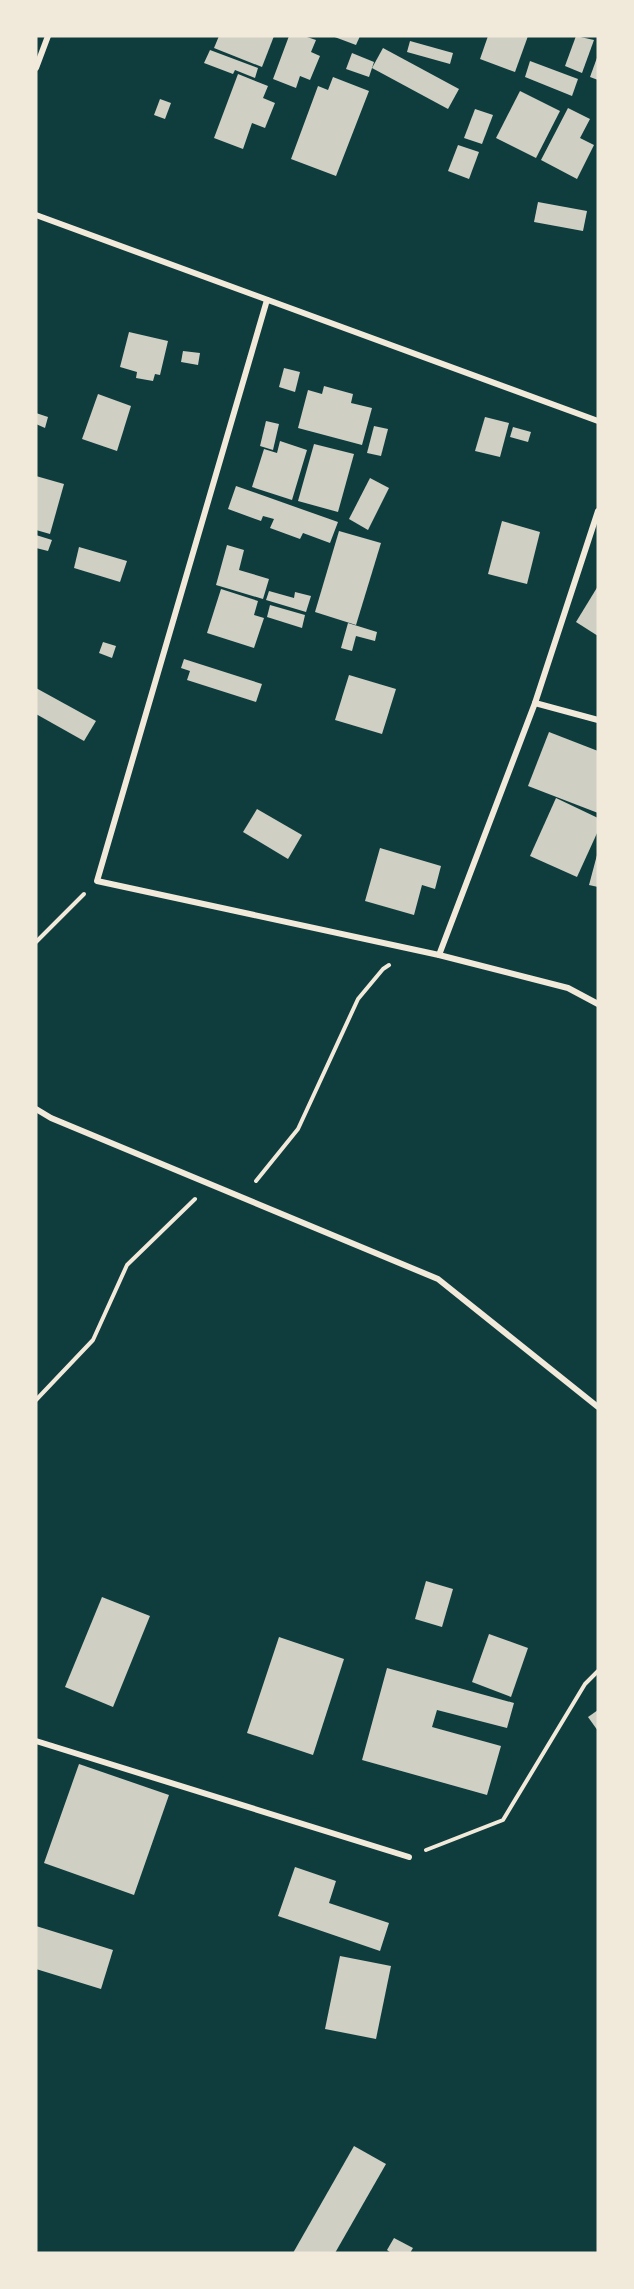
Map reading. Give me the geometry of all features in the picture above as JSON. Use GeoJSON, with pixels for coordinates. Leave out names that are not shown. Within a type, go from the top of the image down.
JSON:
{"type":"FeatureCollection","features":[{"type":"Feature","properties":{"kind":"street"},"geometry":{"type":"LineString","coordinates":[[36,68],[48,36]]}},
{"type":"Feature","properties":{"kind":"street"},"geometry":{"type":"LineString","coordinates":[[36,215],[598,421]]}},
{"type":"Feature","properties":{"kind":"street"},"geometry":{"type":"LineString","coordinates":[[267,300],[97,881],[440,955],[568,988],[598,1004]]}},
{"type":"Feature","properties":{"kind":"street"},"geometry":{"type":"LineString","coordinates":[[440,955],[535,703],[598,511]]}},
{"type":"Feature","properties":{"kind":"street"},"geometry":{"type":"LineString","coordinates":[[535,703],[598,720]]}},
{"type":"Feature","properties":{"kind":"street"},"geometry":{"type":"LineString","coordinates":[[36,1109],[51,1118],[438,1279],[598,1407]]}},
{"type":"Feature","properties":{"kind":"street"},"geometry":{"type":"LineString","coordinates":[[36,1741],[409,1857]]}},
{"type":"Feature","properties":{"kind":"path"},"geometry":{"type":"LineString","coordinates":[[36,942],[97,881]]}},
{"type":"Feature","properties":{"kind":"path"},"geometry":{"type":"LineString","coordinates":[[409,1857],[503,1820],[585,1684],[598,1671]]}},
{"type":"Feature","properties":{"kind":"building"},"geometry":{"type":"Polygon","coordinates":[[[219,36],[274,36],[262,67],[214,48],[219,36]]]}},
{"type":"Feature","properties":{"kind":"building"},"geometry":{"type":"Polygon","coordinates":[[[289,36],[304,36],[316,40],[311,52],[320,56],[310,80],[300,76],[296,88],[273,79],[289,36]]]}},
{"type":"Feature","properties":{"kind":"building"},"geometry":{"type":"Polygon","coordinates":[[[332,36],[360,36],[356,45],[332,36]]]}},
{"type":"Feature","properties":{"kind":"building"},"geometry":{"type":"Polygon","coordinates":[[[488,36],[528,36],[515,72],[480,59],[488,36]]]}},
{"type":"Feature","properties":{"kind":"building"},"geometry":{"type":"Polygon","coordinates":[[[576,36],[594,40],[582,73],[565,66],[576,36]]]}},
{"type":"Feature","properties":{"kind":"building"},"geometry":{"type":"Polygon","coordinates":[[[410,41],[453,53],[450,64],[407,52],[410,41]]]}},
{"type":"Feature","properties":{"kind":"building"},"geometry":{"type":"Polygon","coordinates":[[[383,48],[459,89],[448,109],[372,68],[383,48]]]}},
{"type":"Feature","properties":{"kind":"building"},"geometry":{"type":"Polygon","coordinates":[[[210,50],[258,68],[255,78],[235,70],[233,74],[204,63],[210,50]]]}},
{"type":"Feature","properties":{"kind":"building"},"geometry":{"type":"Polygon","coordinates":[[[352,53],[374,62],[369,77],[346,69],[352,53]]]}},
{"type":"Feature","properties":{"kind":"building"},"geometry":{"type":"Polygon","coordinates":[[[598,55],[598,80],[590,77],[598,55]]]}},
{"type":"Feature","properties":{"kind":"building"},"geometry":{"type":"Polygon","coordinates":[[[530,61],[578,79],[572,96],[525,77],[530,61]]]}},
{"type":"Feature","properties":{"kind":"building"},"geometry":{"type":"Polygon","coordinates":[[[238,74],[268,86],[263,98],[275,103],[265,128],[252,123],[243,149],[214,138],[238,74]]]}},
{"type":"Feature","properties":{"kind":"building"},"geometry":{"type":"Polygon","coordinates":[[[333,77],[369,91],[336,176],[291,159],[318,86],[328,90],[333,77]]]}},
{"type":"Feature","properties":{"kind":"building"},"geometry":{"type":"Polygon","coordinates":[[[520,91],[560,111],[536,158],[496,138],[520,91]]]}},
{"type":"Feature","properties":{"kind":"building"},"geometry":{"type":"Polygon","coordinates":[[[160,99],[171,103],[165,119],[154,115],[160,99]]]}},
{"type":"Feature","properties":{"kind":"building"},"geometry":{"type":"Polygon","coordinates":[[[568,108],[590,119],[580,138],[594,145],[577,179],[541,160],[568,108]]]}},
{"type":"Feature","properties":{"kind":"building"},"geometry":{"type":"Polygon","coordinates":[[[475,109],[493,115],[482,144],[464,138],[475,109]]]}},
{"type":"Feature","properties":{"kind":"building"},"geometry":{"type":"Polygon","coordinates":[[[458,145],[479,152],[469,179],[448,171],[458,145]]]}},
{"type":"Feature","properties":{"kind":"building"},"geometry":{"type":"Polygon","coordinates":[[[538,202],[587,211],[583,231],[534,222],[538,202]]]}},
{"type":"Feature","properties":{"kind":"building"},"geometry":{"type":"Polygon","coordinates":[[[129,332],[168,341],[160,375],[155,374],[153,381],[136,378],[137,372],[120,367],[129,332]]]}},
{"type":"Feature","properties":{"kind":"building"},"geometry":{"type":"Polygon","coordinates":[[[183,351],[200,353],[198,365],[181,362],[183,351]]]}},
{"type":"Feature","properties":{"kind":"building"},"geometry":{"type":"Polygon","coordinates":[[[284,368],[300,372],[295,392],[279,387],[284,368]]]}},
{"type":"Feature","properties":{"kind":"building"},"geometry":{"type":"Polygon","coordinates":[[[324,386],[353,394],[351,403],[372,408],[362,445],[298,428],[308,390],[322,394],[324,386]]]}},
{"type":"Feature","properties":{"kind":"building"},"geometry":{"type":"Polygon","coordinates":[[[98,394],[131,406],[117,451],[82,439],[98,394]]]}},
{"type":"Feature","properties":{"kind":"building"},"geometry":{"type":"Polygon","coordinates":[[[36,413],[48,417],[45,428],[36,424],[36,413]]]}},
{"type":"Feature","properties":{"kind":"building"},"geometry":{"type":"Polygon","coordinates":[[[485,417],[509,423],[500,457],[475,451],[485,417]]]}},
{"type":"Feature","properties":{"kind":"building"},"geometry":{"type":"Polygon","coordinates":[[[266,421],[279,424],[273,450],[260,446],[266,421]]]}},
{"type":"Feature","properties":{"kind":"building"},"geometry":{"type":"Polygon","coordinates":[[[374,426],[388,429],[381,456],[367,453],[374,426]]]}},
{"type":"Feature","properties":{"kind":"building"},"geometry":{"type":"Polygon","coordinates":[[[513,427],[531,432],[528,442],[510,437],[513,427]]]}},
{"type":"Feature","properties":{"kind":"building"},"geometry":{"type":"Polygon","coordinates":[[[280,441],[307,450],[292,500],[252,487],[264,449],[277,453],[280,441]]]}},
{"type":"Feature","properties":{"kind":"building"},"geometry":{"type":"Polygon","coordinates":[[[314,444],[354,454],[338,512],[298,501],[314,444]]]}},
{"type":"Feature","properties":{"kind":"building"},"geometry":{"type":"Polygon","coordinates":[[[36,476],[64,484],[50,534],[36,530],[36,476]]]}},
{"type":"Feature","properties":{"kind":"building"},"geometry":{"type":"Polygon","coordinates":[[[370,478],[389,488],[368,530],[349,519],[370,478]]]}},
{"type":"Feature","properties":{"kind":"building"},"geometry":{"type":"Polygon","coordinates":[[[236,486],[338,522],[330,543],[303,533],[300,539],[270,528],[274,519],[263,516],[261,521],[228,509],[236,486]]]}},
{"type":"Feature","properties":{"kind":"building"},"geometry":{"type":"Polygon","coordinates":[[[502,521],[540,532],[527,584],[488,574],[502,521]]]}},
{"type":"Feature","properties":{"kind":"building"},"geometry":{"type":"Polygon","coordinates":[[[339,531],[381,543],[356,625],[315,612],[339,531]]]}},
{"type":"Feature","properties":{"kind":"building"},"geometry":{"type":"Polygon","coordinates":[[[36,535],[52,540],[48,551],[36,548],[36,535]]]}},
{"type":"Feature","properties":{"kind":"building"},"geometry":{"type":"Polygon","coordinates":[[[227,545],[244,550],[239,570],[269,579],[263,599],[216,585],[227,545]]]}},
{"type":"Feature","properties":{"kind":"building"},"geometry":{"type":"Polygon","coordinates":[[[79,547],[127,561],[120,582],[74,568],[79,547]]]}},
{"type":"Feature","properties":{"kind":"building"},"geometry":{"type":"Polygon","coordinates":[[[598,586],[598,636],[576,622],[598,586]]]}},
{"type":"Feature","properties":{"kind":"building"},"geometry":{"type":"Polygon","coordinates":[[[221,589],[258,601],[254,615],[264,618],[254,648],[207,633],[221,589]]]}},
{"type":"Feature","properties":{"kind":"building"},"geometry":{"type":"Polygon","coordinates":[[[269,591],[294,598],[295,592],[311,596],[306,612],[266,600],[269,591]]]}},
{"type":"Feature","properties":{"kind":"building"},"geometry":{"type":"Polygon","coordinates":[[[270,605],[305,615],[302,628],[267,617],[270,605]]]}},
{"type":"Feature","properties":{"kind":"building"},"geometry":{"type":"Polygon","coordinates":[[[348,623],[377,632],[375,641],[356,636],[352,651],[341,648],[348,623]]]}},
{"type":"Feature","properties":{"kind":"building"},"geometry":{"type":"Polygon","coordinates":[[[103,642],[116,646],[112,658],[99,653],[103,642]]]}},
{"type":"Feature","properties":{"kind":"building"},"geometry":{"type":"Polygon","coordinates":[[[184,659],[262,684],[256,702],[187,680],[190,671],[181,668],[184,659]]]}},
{"type":"Feature","properties":{"kind":"building"},"geometry":{"type":"Polygon","coordinates":[[[349,675],[396,689],[382,734],[335,720],[349,675]]]}},
{"type":"Feature","properties":{"kind":"building"},"geometry":{"type":"Polygon","coordinates":[[[36,688],[96,721],[84,741],[36,714],[36,688]]]}},
{"type":"Feature","properties":{"kind":"building"},"geometry":{"type":"Polygon","coordinates":[[[549,732],[598,751],[598,813],[528,786],[549,732]]]}},
{"type":"Feature","properties":{"kind":"building"},"geometry":{"type":"Polygon","coordinates":[[[556,798],[598,818],[598,831],[577,877],[530,856],[556,798]]]}},
{"type":"Feature","properties":{"kind":"building"},"geometry":{"type":"Polygon","coordinates":[[[257,809],[302,835],[288,859],[243,832],[257,809]]]}},
{"type":"Feature","properties":{"kind":"building"},"geometry":{"type":"Polygon","coordinates":[[[380,848],[441,866],[435,889],[422,885],[414,915],[365,901],[380,848]]]}},
{"type":"Feature","properties":{"kind":"building"},"geometry":{"type":"Polygon","coordinates":[[[598,856],[598,887],[589,885],[598,856]]]}},
{"type":"Feature","properties":{"kind":"building"},"geometry":{"type":"Polygon","coordinates":[[[426,1581],[453,1589],[442,1627],[415,1619],[426,1581]]]}},
{"type":"Feature","properties":{"kind":"building"},"geometry":{"type":"Polygon","coordinates":[[[102,1597],[150,1616],[113,1707],[65,1687],[102,1597]]]}},
{"type":"Feature","properties":{"kind":"building"},"geometry":{"type":"Polygon","coordinates":[[[489,1634],[528,1648],[511,1697],[472,1682],[489,1634]]]}},
{"type":"Feature","properties":{"kind":"building"},"geometry":{"type":"Polygon","coordinates":[[[279,1637],[344,1659],[313,1755],[247,1733],[279,1637]]]}},
{"type":"Feature","properties":{"kind":"building"},"geometry":{"type":"Polygon","coordinates":[[[387,1668],[514,1703],[507,1728],[437,1710],[432,1727],[501,1746],[487,1795],[362,1760],[387,1668]]]}},
{"type":"Feature","properties":{"kind":"building"},"geometry":{"type":"Polygon","coordinates":[[[598,1710],[598,1731],[588,1717],[598,1710]]]}},
{"type":"Feature","properties":{"kind":"building"},"geometry":{"type":"Polygon","coordinates":[[[79,1764],[169,1795],[134,1895],[44,1863],[79,1764]]]}},
{"type":"Feature","properties":{"kind":"building"},"geometry":{"type":"Polygon","coordinates":[[[295,1867],[336,1881],[329,1903],[389,1923],[380,1951],[278,1916],[295,1867]]]}},
{"type":"Feature","properties":{"kind":"building"},"geometry":{"type":"Polygon","coordinates":[[[36,1926],[113,1950],[101,1989],[36,1969],[36,1926]]]}},
{"type":"Feature","properties":{"kind":"building"},"geometry":{"type":"Polygon","coordinates":[[[340,1956],[391,1966],[376,2039],[325,2029],[340,1956]]]}},
{"type":"Feature","properties":{"kind":"building"},"geometry":{"type":"Polygon","coordinates":[[[354,2146],[386,2164],[335,2253],[293,2253],[354,2146]]]}},
{"type":"Feature","properties":{"kind":"building"},"geometry":{"type":"Polygon","coordinates":[[[394,2238],[413,2248],[410,2253],[391,2253],[387,2250],[394,2238]]]}}]}
